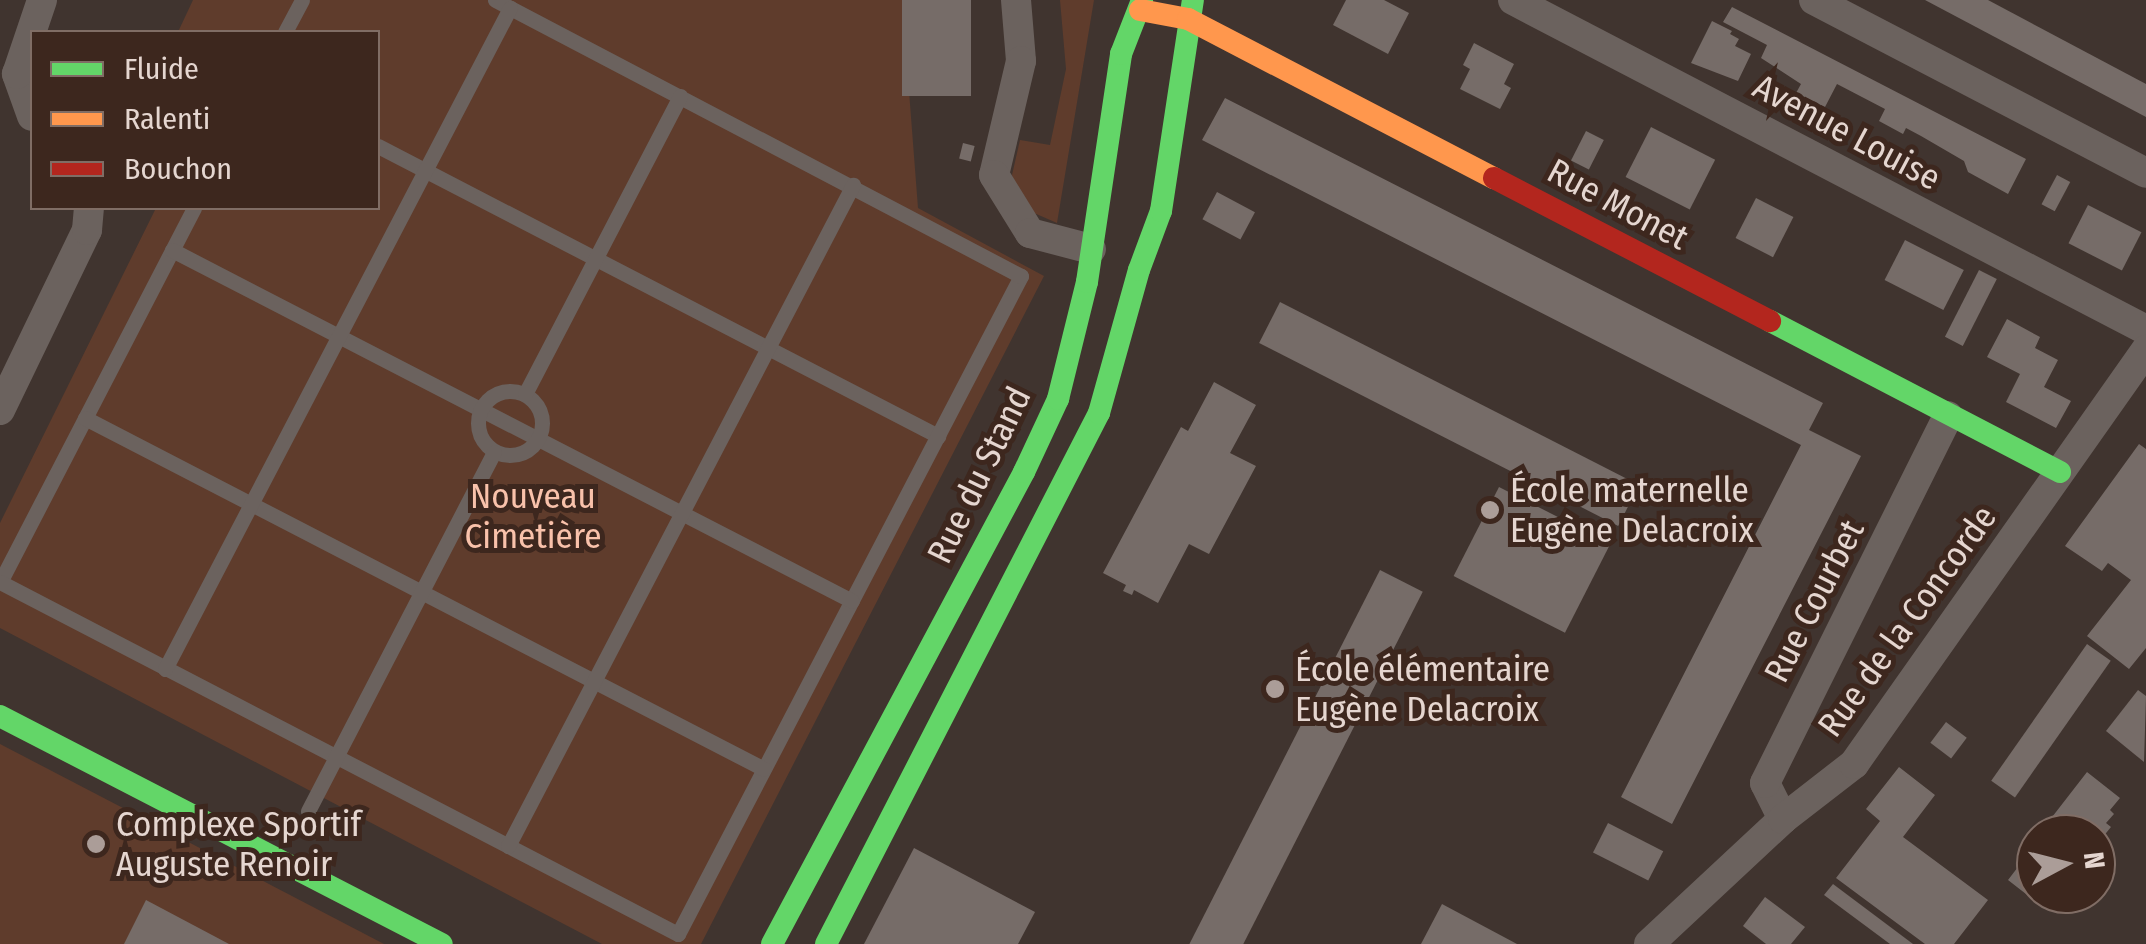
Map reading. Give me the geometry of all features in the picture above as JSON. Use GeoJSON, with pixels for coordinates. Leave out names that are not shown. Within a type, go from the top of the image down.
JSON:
{"type":"FeatureCollection","features":[{"type":"Feature","properties":{"kind":"street"},"geometry":{"type":"LineString","coordinates":[[32,30],[42,0]]}},
{"type":"Feature","properties":{"kind":"street"},"geometry":{"type":"LineString","coordinates":[[1016,0],[1021,61],[994,175],[1030,232],[1091,249]]}},
{"type":"Feature","properties":{"kind":"street","name":"Avenue Louise"},"geometry":{"type":"LineString","coordinates":[[1512,0],[2146,330]]}},
{"type":"Feature","properties":{"kind":"street"},"geometry":{"type":"LineString","coordinates":[[1814,0],[2146,173]]}},
{"type":"Feature","properties":{"kind":"street","name":"Rue Monet"},"geometry":{"type":"LineString","coordinates":[[1141,5],[1191,10],[1948,416],[2060,472]]}},
{"type":"Feature","properties":{"kind":"street","name":"Rue du Stand"},"geometry":{"type":"LineString","coordinates":[[772,944],[1040,438],[1070,360],[1121,54],[1141,5]]}},
{"type":"Feature","properties":{"kind":"street"},"geometry":{"type":"LineString","coordinates":[[826,944],[1099,414],[1161,211],[1191,10]]}},
{"type":"Feature","properties":{"kind":"street"},"geometry":{"type":"LineString","coordinates":[[30,36],[17,74],[30,110]]}},
{"type":"Feature","properties":{"kind":"street"},"geometry":{"type":"LineString","coordinates":[[0,410],[88,230],[89,210]]}},
{"type":"Feature","properties":{"kind":"street","name":"Rue de la Concorde"},"geometry":{"type":"LineString","coordinates":[[1649,944],[1783,819],[1854,764],[2146,350]]}},
{"type":"Feature","properties":{"kind":"street","name":"Rue Courbet"},"geometry":{"type":"LineString","coordinates":[[1783,819],[1766,782],[1948,416]]}},
{"type":"Feature","properties":{"kind":"street"},"geometry":{"type":"LineString","coordinates":[[0,716],[442,944]]}},
{"type":"Feature","properties":{"kind":"lane"},"geometry":{"type":"LineString","coordinates":[[286,30],[302,0]]}},
{"type":"Feature","properties":{"kind":"lane"},"geometry":{"type":"LineString","coordinates":[[193,210],[0,582],[678,934],[1021,276],[495,0]]}},
{"type":"Feature","properties":{"kind":"lane"},"geometry":{"type":"LineString","coordinates":[[165,669],[510,8]]}},
{"type":"Feature","properties":{"kind":"lane"},"geometry":{"type":"LineString","coordinates":[[525,394],[680,96]]}},
{"type":"Feature","properties":{"kind":"lane"},"geometry":{"type":"LineString","coordinates":[[380,147],[938,436]]}},
{"type":"Feature","properties":{"kind":"lane"},"geometry":{"type":"LineString","coordinates":[[508,846],[853,185]]}},
{"type":"Feature","properties":{"kind":"lane"},"geometry":{"type":"LineString","coordinates":[[172,250],[852,601]]}},
{"type":"Feature","properties":{"kind":"lane"},"geometry":{"type":"LineString","coordinates":[[508,390],[525,394],[538,406],[542,422],[538,439],[526,451],[511,456],[494,452],[482,441],[477,425],[480,409],[492,396],[508,390]]}},
{"type":"Feature","properties":{"kind":"lane"},"geometry":{"type":"LineString","coordinates":[[86,418],[764,769]]}},
{"type":"Feature","properties":{"kind":"lane"},"geometry":{"type":"LineString","coordinates":[[308,811],[494,452]]}},
{"type":"Feature","properties":{"kind":"green space","name":"Nouveau Cimetière"},"geometry":{"type":"Polygon","coordinates":[[[193,0],[902,0],[918,208],[1044,276],[701,944],[602,944],[0,628],[0,523],[155,210],[380,210],[380,30],[179,30],[193,0]]]}},
{"type":"Feature","properties":{"kind":"green space"},"geometry":{"type":"Polygon","coordinates":[[[1060,0],[1094,0],[1057,223],[1034,213],[1016,193],[1012,175],[1020,140],[1050,145],[1066,69],[1060,0]]]}},
{"type":"Feature","properties":{"kind":"green space","name":"Complexe Sportif Auguste Renoir"},"geometry":{"type":"Polygon","coordinates":[[[0,744],[384,944],[0,944],[0,744]]]}},
{"type":"Feature","properties":{"kind":"building"},"geometry":{"type":"Polygon","coordinates":[[[902,0],[971,0],[971,96],[902,96],[902,0]]]}},
{"type":"Feature","properties":{"kind":"building"},"geometry":{"type":"Polygon","coordinates":[[[1346,0],[1384,0],[1409,13],[1388,54],[1333,25],[1346,0]]]}},
{"type":"Feature","properties":{"kind":"building"},"geometry":{"type":"Polygon","coordinates":[[[1925,0],[1988,0],[2146,84],[2146,117],[1925,0]]]}},
{"type":"Feature","properties":{"kind":"building"},"geometry":{"type":"Polygon","coordinates":[[[1732,7],[2026,159],[2008,194],[1968,172],[1964,161],[1921,136],[1906,128],[1903,134],[1879,121],[1885,109],[1837,84],[1825,107],[1796,93],[1801,84],[1761,58],[1767,45],[1723,22],[1732,7]]]}},
{"type":"Feature","properties":{"kind":"building"},"geometry":{"type":"Polygon","coordinates":[[[1712,21],[1732,31],[1730,34],[1739,39],[1735,46],[1751,54],[1738,81],[1691,63],[1712,21]]]}},
{"type":"Feature","properties":{"kind":"building"},"geometry":{"type":"Polygon","coordinates":[[[1474,43],[1514,64],[1504,84],[1511,88],[1500,109],[1460,89],[1470,69],[1463,65],[1474,43]]]}},
{"type":"Feature","properties":{"kind":"building"},"geometry":{"type":"Polygon","coordinates":[[[1225,98],[1823,403],[1809,430],[1861,456],[1672,824],[1621,797],[1801,445],[1202,140],[1225,98]]]}},
{"type":"Feature","properties":{"kind":"building"},"geometry":{"type":"Polygon","coordinates":[[[1651,127],[1715,160],[1690,210],[1626,177],[1651,127]]]}},
{"type":"Feature","properties":{"kind":"building"},"geometry":{"type":"Polygon","coordinates":[[[1586,131],[1604,140],[1589,169],[1571,160],[1586,131]]]}},
{"type":"Feature","properties":{"kind":"building"},"geometry":{"type":"Polygon","coordinates":[[[963,143],[975,146],[971,161],[959,159],[963,143]]]}},
{"type":"Feature","properties":{"kind":"building"},"geometry":{"type":"Polygon","coordinates":[[[2057,175],[2070,182],[2055,211],[2042,204],[2057,175]]]}},
{"type":"Feature","properties":{"kind":"building"},"geometry":{"type":"Polygon","coordinates":[[[1217,192],[1255,212],[1240,240],[1202,219],[1217,192]]]}},
{"type":"Feature","properties":{"kind":"building"},"geometry":{"type":"Polygon","coordinates":[[[1756,198],[1793,217],[1773,257],[1736,238],[1756,198]]]}},
{"type":"Feature","properties":{"kind":"building"},"geometry":{"type":"Polygon","coordinates":[[[2088,205],[2141,232],[2122,271],[2068,243],[2088,205]]]}},
{"type":"Feature","properties":{"kind":"building"},"geometry":{"type":"Polygon","coordinates":[[[1905,240],[1964,270],[1943,310],[1885,280],[1905,240]]]}},
{"type":"Feature","properties":{"kind":"building"},"geometry":{"type":"Polygon","coordinates":[[[1979,270],[1997,279],[1963,346],[1945,337],[1979,270]]]}},
{"type":"Feature","properties":{"kind":"building"},"geometry":{"type":"Polygon","coordinates":[[[1280,302],[1639,485],[1618,526],[1259,343],[1280,302]]]}},
{"type":"Feature","properties":{"kind":"building"},"geometry":{"type":"Polygon","coordinates":[[[2007,319],[2040,337],[2035,348],[2058,360],[2044,387],[2071,401],[2056,428],[2006,402],[2020,374],[1987,357],[2007,319]]]}},
{"type":"Feature","properties":{"kind":"building"},"geometry":{"type":"Polygon","coordinates":[[[1214,382],[1256,405],[1230,453],[1256,466],[1209,554],[1189,544],[1158,603],[1134,590],[1132,595],[1123,591],[1126,585],[1103,573],[1181,427],[1188,431],[1214,382]]]}},
{"type":"Feature","properties":{"kind":"building"},"geometry":{"type":"Polygon","coordinates":[[[2139,444],[2146,449],[2146,648],[2129,669],[2087,636],[2131,580],[2108,563],[2102,571],[2065,546],[2139,444]]]}},
{"type":"Feature","properties":{"kind":"building"},"geometry":{"type":"Polygon","coordinates":[[[1499,487],[1610,544],[1565,633],[1454,576],[1499,487]]]}},
{"type":"Feature","properties":{"kind":"building"},"geometry":{"type":"Polygon","coordinates":[[[1380,570],[1423,592],[1243,944],[1189,944],[1380,570]]]}},
{"type":"Feature","properties":{"kind":"building"},"geometry":{"type":"Polygon","coordinates":[[[2087,644],[2111,661],[2015,797],[1991,781],[2087,644]]]}},
{"type":"Feature","properties":{"kind":"building"},"geometry":{"type":"Polygon","coordinates":[[[2138,690],[2146,696],[2144,762],[2106,731],[2138,690]]]}},
{"type":"Feature","properties":{"kind":"building"},"geometry":{"type":"Polygon","coordinates":[[[1946,722],[1967,738],[1951,758],[1930,743],[1946,722]]]}},
{"type":"Feature","properties":{"kind":"building"},"geometry":{"type":"Polygon","coordinates":[[[1899,767],[1935,795],[1903,837],[1988,900],[1954,944],[1925,944],[1836,878],[1880,821],[1866,809],[1899,767]]]}},
{"type":"Feature","properties":{"kind":"building"},"geometry":{"type":"Polygon","coordinates":[[[2087,772],[2120,798],[2110,810],[2114,814],[2054,814],[2087,772]]]}},
{"type":"Feature","properties":{"kind":"building"},"geometry":{"type":"Polygon","coordinates":[[[1608,823],[1663,851],[1648,881],[1593,852],[1608,823]]]}},
{"type":"Feature","properties":{"kind":"building"},"geometry":{"type":"Polygon","coordinates":[[[914,848],[1035,912],[1018,944],[864,944],[914,848]]]}},
{"type":"Feature","properties":{"kind":"building"},"geometry":{"type":"Polygon","coordinates":[[[2016,870],[2016,886],[2008,880],[2016,870]]]}},
{"type":"Feature","properties":{"kind":"building"},"geometry":{"type":"Polygon","coordinates":[[[1833,884],[1913,944],[1890,944],[1824,895],[1833,884]]]}},
{"type":"Feature","properties":{"kind":"building"},"geometry":{"type":"Polygon","coordinates":[[[1765,897],[1805,927],[1791,944],[1766,944],[1743,926],[1765,897]]]}},
{"type":"Feature","properties":{"kind":"building"},"geometry":{"type":"Polygon","coordinates":[[[146,900],[229,944],[124,944],[146,900]]]}},
{"type":"Feature","properties":{"kind":"building"},"geometry":{"type":"Polygon","coordinates":[[[1442,904],[1517,944],[1421,944],[1442,904]]]}},
{"type":"Feature","properties":{"kind":"traffic: fast"},"geometry":{"type":"LineString","coordinates":[[772,944],[1024,472],[1058,399],[1087,282],[1121,54],[1142,0]]}},
{"type":"Feature","properties":{"kind":"traffic: fast"},"geometry":{"type":"LineString","coordinates":[[826,944],[1099,413],[1139,270],[1161,211],[1193,0]]}},
{"type":"Feature","properties":{"kind":"traffic: fast"},"geometry":{"type":"LineString","coordinates":[[1770,321],[2060,472]]}},
{"type":"Feature","properties":{"kind":"traffic: fast"},"geometry":{"type":"LineString","coordinates":[[0,716],[442,944]]}},
{"type":"Feature","properties":{"kind":"traffic: slow"},"geometry":{"type":"LineString","coordinates":[[1140,10],[1188,19],[1494,178]]}},
{"type":"Feature","properties":{"kind":"traffic: jam"},"geometry":{"type":"LineString","coordinates":[[1494,178],[1770,321]]}},
{"type":"Feature","properties":{"kind":"place","name":"École maternelle Eugène Delacroix"},"geometry":{"type":"Point","coordinates":[1490,510]}},
{"type":"Feature","properties":{"kind":"place","name":"École élémentaire Eugène Delacroix"},"geometry":{"type":"Point","coordinates":[1275,689]}},
{"type":"Feature","properties":{"kind":"place","name":"Complexe Sportif Auguste Renoir"},"geometry":{"type":"Point","coordinates":[96,844]}}]}
